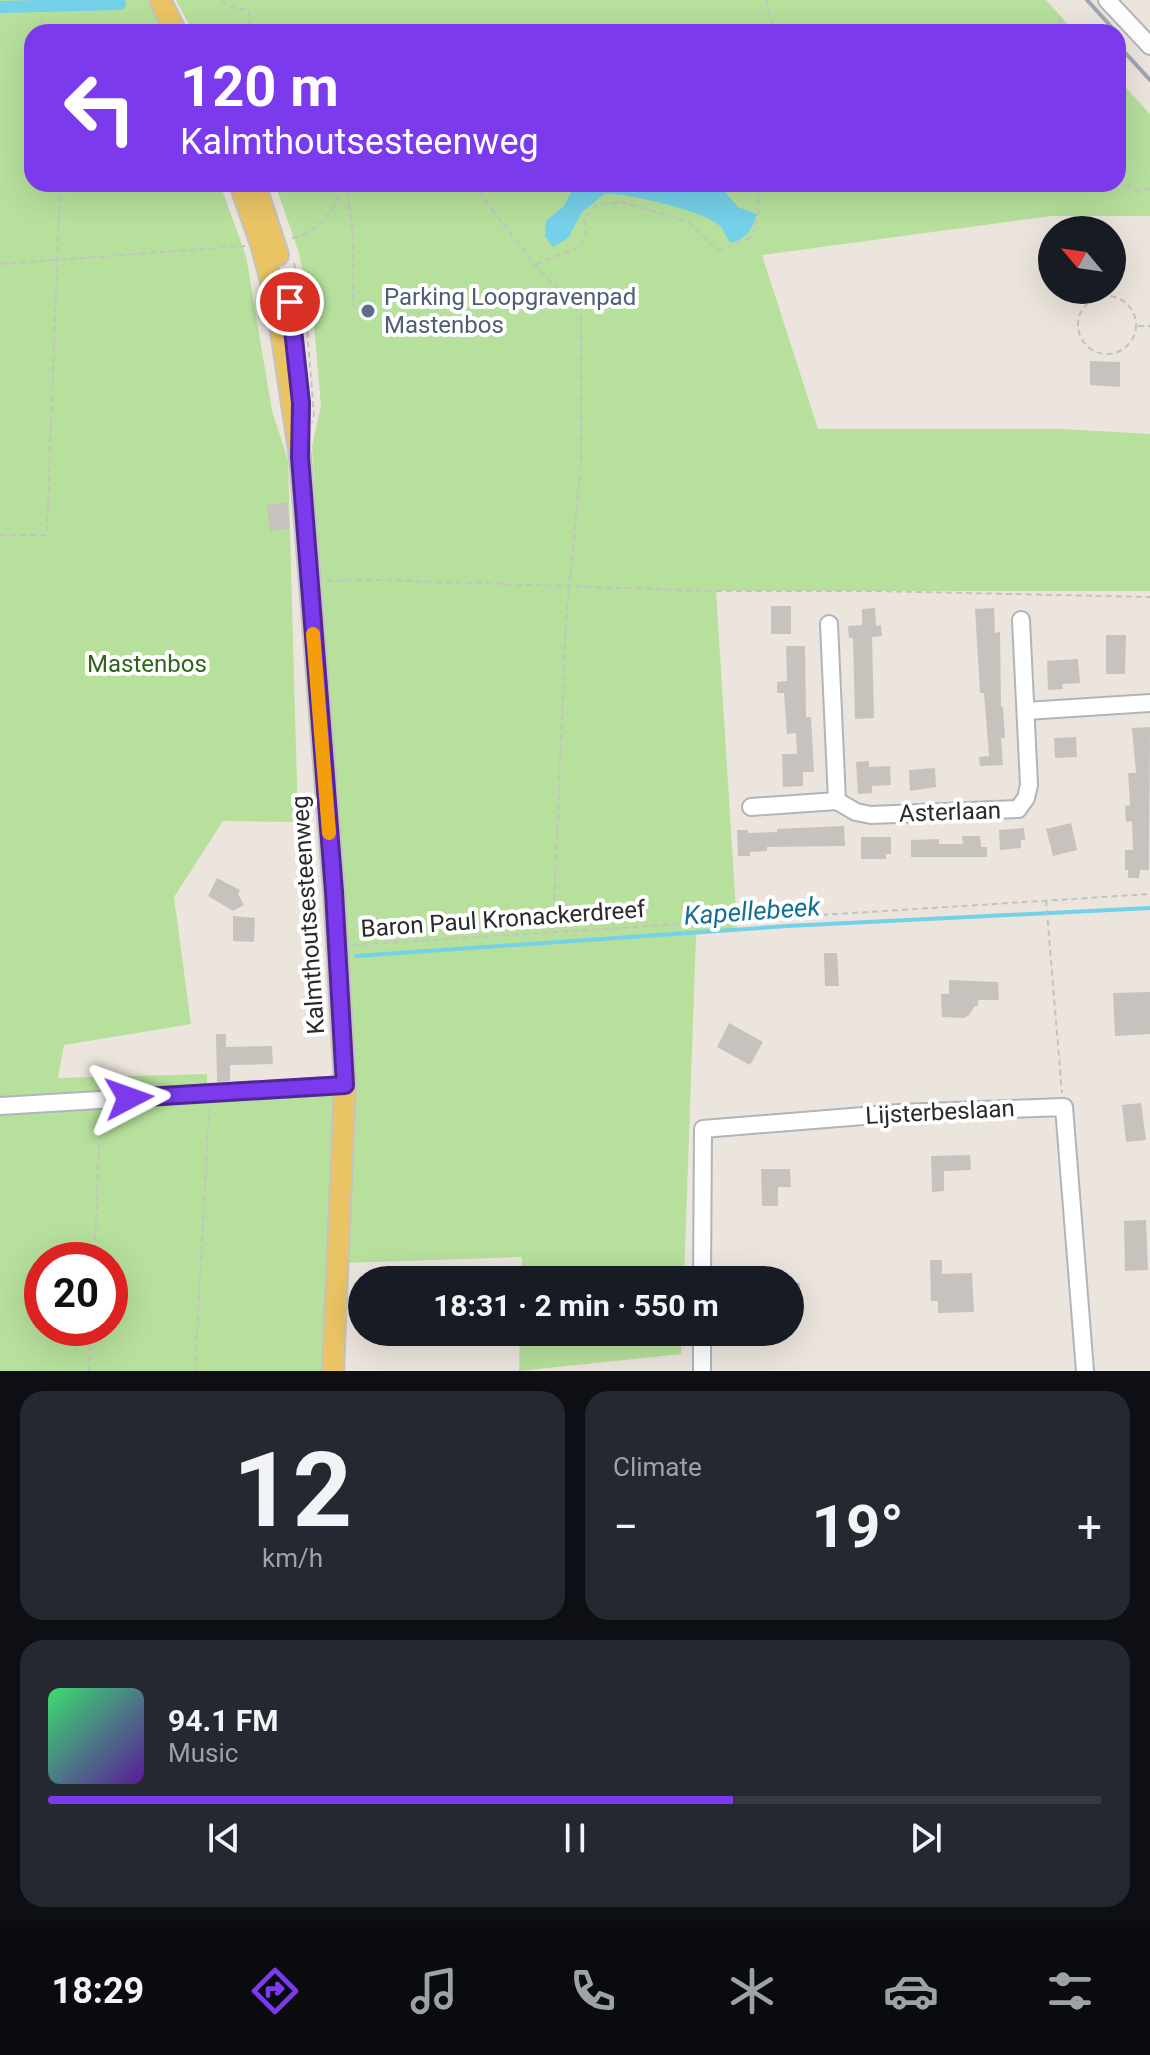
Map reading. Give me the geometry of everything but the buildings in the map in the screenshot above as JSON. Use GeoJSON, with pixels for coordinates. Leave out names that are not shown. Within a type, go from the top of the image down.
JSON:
{"type":"FeatureCollection","features":[{"type":"Feature","properties":{"kind":"main road"},"geometry":{"type":"LineString","coordinates":[[160,0],[172,24]]}},
{"type":"Feature","properties":{"kind":"main road","name":"Kalmthoutsesteenweg"},"geometry":{"type":"LineString","coordinates":[[245,192],[276,246]]}},
{"type":"Feature","properties":{"kind":"main road","name":"Kalmthoutsesteenweg"},"geometry":{"type":"LineString","coordinates":[[258,192],[290,302],[297,351],[301,403],[300,457],[338,946],[345,1085],[333,1371]]}},
{"type":"Feature","properties":{"kind":"street"},"geometry":{"type":"LineString","coordinates":[[1107,0],[1150,46]]}},
{"type":"Feature","properties":{"kind":"street","name":"Asterlaan"},"geometry":{"type":"LineString","coordinates":[[751,807],[837,801],[856,812],[871,815],[1018,809],[1026,798],[1029,785],[1021,620]]}},
{"type":"Feature","properties":{"kind":"street"},"geometry":{"type":"LineString","coordinates":[[829,624],[837,801]]}},
{"type":"Feature","properties":{"kind":"street"},"geometry":{"type":"LineString","coordinates":[[1026,711],[1150,703]]}},
{"type":"Feature","properties":{"kind":"street"},"geometry":{"type":"LineString","coordinates":[[0,1106],[345,1085]]}},
{"type":"Feature","properties":{"kind":"street"},"geometry":{"type":"LineString","coordinates":[[1064,1107],[1085,1371]]}},
{"type":"Feature","properties":{"kind":"street","name":"Lijsterbeslaan"},"geometry":{"type":"LineString","coordinates":[[702,1266],[703,1129],[900,1113],[1064,1107]]}},
{"type":"Feature","properties":{"kind":"street"},"geometry":{"type":"LineString","coordinates":[[702,1346],[702,1371]]}},
{"type":"Feature","properties":{"kind":"path"},"geometry":{"type":"LineString","coordinates":[[222,0],[231,7],[249,10],[250,24]]}},
{"type":"Feature","properties":{"kind":"path"},"geometry":{"type":"LineString","coordinates":[[766,0],[772,24]]}},
{"type":"Feature","properties":{"kind":"path"},"geometry":{"type":"LineString","coordinates":[[41,18],[43,24]]}},
{"type":"Feature","properties":{"kind":"path"},"geometry":{"type":"LineString","coordinates":[[1058,24],[1062,18]]}},
{"type":"Feature","properties":{"kind":"path"},"geometry":{"type":"LineString","coordinates":[[1126,184],[1138,192],[1150,188]]}},
{"type":"Feature","properties":{"kind":"path"},"geometry":{"type":"LineString","coordinates":[[0,535],[47,535],[60,192]]}},
{"type":"Feature","properties":{"kind":"path"},"geometry":{"type":"LineString","coordinates":[[0,264],[276,246],[307,235],[322,223],[341,192]]}},
{"type":"Feature","properties":{"kind":"path"},"geometry":{"type":"LineString","coordinates":[[346,192],[353,232],[353,306]]}},
{"type":"Feature","properties":{"kind":"path"},"geometry":{"type":"LineString","coordinates":[[479,192],[535,265],[581,315],[581,464],[568,586],[553,931]]}},
{"type":"Feature","properties":{"kind":"path"},"geometry":{"type":"LineString","coordinates":[[535,265],[580,247],[586,233],[584,219],[595,206],[622,202],[688,221],[718,250],[750,238],[758,223],[760,201],[757,192]]}},
{"type":"Feature","properties":{"kind":"path"},"geometry":{"type":"LineString","coordinates":[[276,246],[306,317],[314,414],[311,427]]}},
{"type":"Feature","properties":{"kind":"path"},"geometry":{"type":"LineString","coordinates":[[1114,296],[1130,307],[1136,326],[1130,343],[1114,354],[1105,355],[1088,348],[1081,340],[1077,322],[1080,312],[1094,298],[1114,296]]}},
{"type":"Feature","properties":{"kind":"path"},"geometry":{"type":"LineString","coordinates":[[1136,326],[1150,326]]}},
{"type":"Feature","properties":{"kind":"path"},"geometry":{"type":"LineString","coordinates":[[309,581],[1150,597]]}},
{"type":"Feature","properties":{"kind":"path","name":"Baron Paul Kronackerdreef"},"geometry":{"type":"LineString","coordinates":[[338,946],[1150,894]]}},
{"type":"Feature","properties":{"kind":"path"},"geometry":{"type":"LineString","coordinates":[[1046,899],[1064,1107]]}},
{"type":"Feature","properties":{"kind":"path"},"geometry":{"type":"LineString","coordinates":[[195,1371],[210,1092]]}},
{"type":"Feature","properties":{"kind":"path"},"geometry":{"type":"LineString","coordinates":[[95,1242],[102,1100]]}},
{"type":"Feature","properties":{"kind":"path"},"geometry":{"type":"LineString","coordinates":[[89,1371],[90,1346]]}},
{"type":"Feature","properties":{"kind":"green space","name":"Mastenbos"},"geometry":{"type":"Polygon","coordinates":[[[0,0],[148,0],[160,24],[24,24],[24,192],[223,192],[246,256],[272,411],[288,460],[298,822],[223,821],[174,897],[191,1024],[64,1045],[58,1078],[207,1074],[207,1098],[336,1091],[327,1371],[0,1371],[0,0]]]}},
{"type":"Feature","properties":{"kind":"green space"},"geometry":{"type":"Polygon","coordinates":[[[176,0],[1046,0],[1068,24],[189,24],[176,0]]]}},
{"type":"Feature","properties":{"kind":"green space"},"geometry":{"type":"Polygon","coordinates":[[[1126,88],[1150,114],[1150,216],[1038,216],[762,255],[818,429],[1062,429],[1150,434],[1150,591],[716,591],[737,927],[696,935],[684,1266],[522,1266],[522,1257],[343,1263],[343,929],[312,446],[321,406],[314,326],[299,253],[278,192],[1126,192],[1126,88]]]}},
{"type":"Feature","properties":{"kind":"green space"},"geometry":{"type":"Polygon","coordinates":[[[520,1346],[681,1346],[681,1354],[519,1371],[520,1346]]]}},
{"type":"Feature","properties":{"kind":"water"},"geometry":{"type":"Polygon","coordinates":[[[571,192],[725,192],[738,207],[757,214],[748,233],[731,243],[714,221],[648,200],[605,194],[582,212],[568,238],[553,247],[545,236],[546,221],[564,206],[571,192]]]}},
{"type":"Feature","properties":{"kind":"waterway"},"geometry":{"type":"LineString","coordinates":[[0,7],[120,4]]}},
{"type":"Feature","properties":{"kind":"waterway","name":"Kapellebeek"},"geometry":{"type":"LineString","coordinates":[[356,956],[788,926],[1150,908]]}},
{"type":"Feature","properties":{"kind":"railway"},"geometry":{"type":"LineString","coordinates":[[1087,0],[1109,24]]}},
{"type":"Feature","properties":{"kind":"railway"},"geometry":{"type":"LineString","coordinates":[[1126,54],[1150,80]]}},
{"type":"Feature","properties":{"kind":"slow traffic"},"geometry":{"type":"LineString","coordinates":[[313,634],[329,833]]}},
{"type":"Feature","properties":{"kind":"place","name":"Parking Loopgravenpad Mastenbos"},"geometry":{"type":"Point","coordinates":[368,311]}},
{"type":"Feature","properties":{"kind":"route"},"geometry":{"type":"LineString","coordinates":[[129,1098],[345,1085],[334,892],[300,457],[301,403],[290,302]]}}]}
